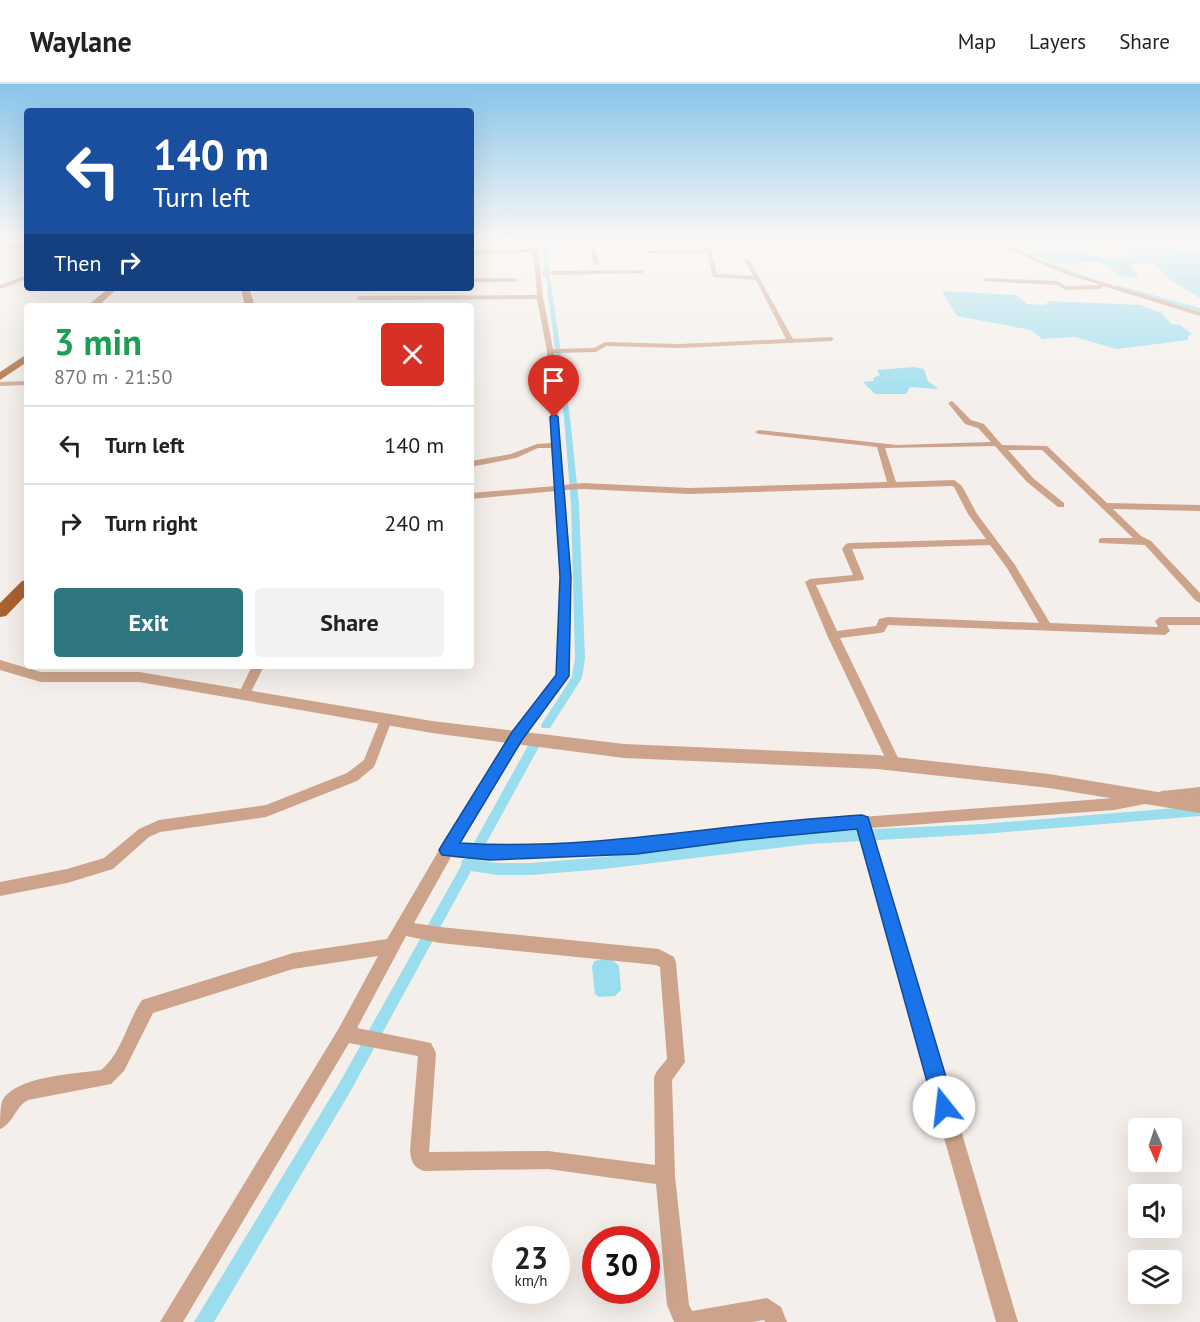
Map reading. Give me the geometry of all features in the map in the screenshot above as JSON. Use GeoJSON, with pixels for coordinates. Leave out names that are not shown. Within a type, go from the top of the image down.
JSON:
{"type":"FeatureCollection","features":[{"type":"Feature","properties":{"kind":"main road"},"geometry":{"type":"LineString","coordinates":[[0,377],[24,359]]}},
{"type":"Feature","properties":{"kind":"main road"},"geometry":{"type":"LineString","coordinates":[[0,612],[24,588]]}},
{"type":"Feature","properties":{"kind":"street"},"geometry":{"type":"LineString","coordinates":[[357,303],[359,299]]}},
{"type":"Feature","properties":{"kind":"street"},"geometry":{"type":"LineString","coordinates":[[171,1322],[350,1036],[392,946],[409,929],[517,736],[563,676],[566,577],[564,488],[555,445],[553,350],[540,299]]}},
{"type":"Feature","properties":{"kind":"street"},"geometry":{"type":"LineString","coordinates":[[768,299],[791,342]]}},
{"type":"Feature","properties":{"kind":"street"},"geometry":{"type":"LineString","coordinates":[[1150,299],[1200,314]]}},
{"type":"Feature","properties":{"kind":"street"},"geometry":{"type":"LineString","coordinates":[[553,350],[596,350],[605,344],[680,346],[831,339]]}},
{"type":"Feature","properties":{"kind":"street"},"geometry":{"type":"LineString","coordinates":[[0,384],[24,383]]}},
{"type":"Feature","properties":{"kind":"street"},"geometry":{"type":"LineString","coordinates":[[952,403],[968,422],[981,426],[1030,480],[1060,505]]}},
{"type":"Feature","properties":{"kind":"street"},"geometry":{"type":"LineString","coordinates":[[759,432],[880,445],[1044,447],[1144,541],[1200,599]]}},
{"type":"Feature","properties":{"kind":"street"},"geometry":{"type":"LineString","coordinates":[[474,463],[513,456],[537,446],[555,445]]}},
{"type":"Feature","properties":{"kind":"street"},"geometry":{"type":"LineString","coordinates":[[880,445],[892,483]]}},
{"type":"Feature","properties":{"kind":"street"},"geometry":{"type":"LineString","coordinates":[[474,496],[583,486],[696,491],[892,483],[957,484],[991,542],[1011,567],[1047,627]]}},
{"type":"Feature","properties":{"kind":"street"},"geometry":{"type":"LineString","coordinates":[[1106,506],[1200,508]]}},
{"type":"Feature","properties":{"kind":"street"},"geometry":{"type":"LineString","coordinates":[[1102,541],[1144,541]]}},
{"type":"Feature","properties":{"kind":"street"},"geometry":{"type":"LineString","coordinates":[[895,764],[832,635],[810,582],[859,578],[847,547],[991,542]]}},
{"type":"Feature","properties":{"kind":"street"},"geometry":{"type":"LineString","coordinates":[[1184,581],[1200,583]]}},
{"type":"Feature","properties":{"kind":"street"},"geometry":{"type":"LineString","coordinates":[[832,635],[880,629],[883,622],[888,621],[1165,631],[1160,621],[1200,621]]}},
{"type":"Feature","properties":{"kind":"street"},"geometry":{"type":"LineString","coordinates":[[0,665],[41,677],[140,677],[244,693],[386,720],[624,751],[895,764],[1049,781],[1159,797],[1200,806]]}},
{"type":"Feature","properties":{"kind":"street"},"geometry":{"type":"LineString","coordinates":[[244,693],[256,669]]}},
{"type":"Feature","properties":{"kind":"street"},"geometry":{"type":"LineString","coordinates":[[0,889],[67,876],[108,864],[144,833],[159,826],[217,816],[266,811],[352,777],[369,763],[386,720]]}},
{"type":"Feature","properties":{"kind":"street"},"geometry":{"type":"LineString","coordinates":[[454,850],[489,853],[637,846],[742,832],[865,831],[1200,793]]}},
{"type":"Feature","properties":{"kind":"street"},"geometry":{"type":"LineString","coordinates":[[865,831],[1007,1322]]}},
{"type":"Feature","properties":{"kind":"street"},"geometry":{"type":"LineString","coordinates":[[409,929],[440,935],[659,957],[668,963],[676,1062],[663,1077],[665,1176],[678,1305],[688,1322],[767,1309],[774,1314],[776,1322]]}},
{"type":"Feature","properties":{"kind":"street"},"geometry":{"type":"LineString","coordinates":[[0,1120],[15,1097],[26,1091],[105,1078],[112,1073],[119,1065],[139,1017],[148,1006],[292,961],[392,946]]}},
{"type":"Feature","properties":{"kind":"street"},"geometry":{"type":"LineString","coordinates":[[350,1036],[425,1049],[427,1053],[419,1150],[420,1159],[424,1162],[548,1160],[665,1176]]}},
{"type":"Feature","properties":{"kind":"water"},"geometry":{"type":"Polygon","coordinates":[[[946,299],[1021,299],[1027,304],[1044,305],[1050,301],[1140,305],[1162,313],[1171,324],[1180,325],[1192,334],[1188,336],[1188,340],[1117,349],[1075,337],[1042,339],[1031,330],[957,316],[946,299]]]}},
{"type":"Feature","properties":{"kind":"water"},"geometry":{"type":"Polygon","coordinates":[[[914,367],[924,369],[928,381],[938,389],[910,387],[906,394],[875,394],[863,382],[874,381],[873,378],[880,375],[877,370],[914,367]]]}},
{"type":"Feature","properties":{"kind":"water"},"geometry":{"type":"Polygon","coordinates":[[[610,958],[619,966],[621,990],[615,996],[599,997],[595,994],[592,967],[594,961],[610,958]]]}},
{"type":"Feature","properties":{"kind":"waterway"},"geometry":{"type":"LineString","coordinates":[[546,725],[577,678],[580,658],[575,504],[567,417],[551,299]]}},
{"type":"Feature","properties":{"kind":"waterway"},"geometry":{"type":"LineString","coordinates":[[1159,299],[1200,310]]}},
{"type":"Feature","properties":{"kind":"waterway"},"geometry":{"type":"LineString","coordinates":[[468,864],[534,745]]}},
{"type":"Feature","properties":{"kind":"waterway"},"geometry":{"type":"LineString","coordinates":[[468,864],[497,869],[531,869],[604,863],[810,838],[983,829],[1200,811]]}},
{"type":"Feature","properties":{"kind":"waterway"},"geometry":{"type":"LineString","coordinates":[[203,1322],[345,1087],[468,864]]}},
{"type":"Feature","properties":{"kind":"route"},"geometry":{"type":"LineString","coordinates":[[554,417],[566,577],[563,676],[517,736],[447,850],[489,853],[637,846],[742,832],[862,822],[944,1107]]}}]}
